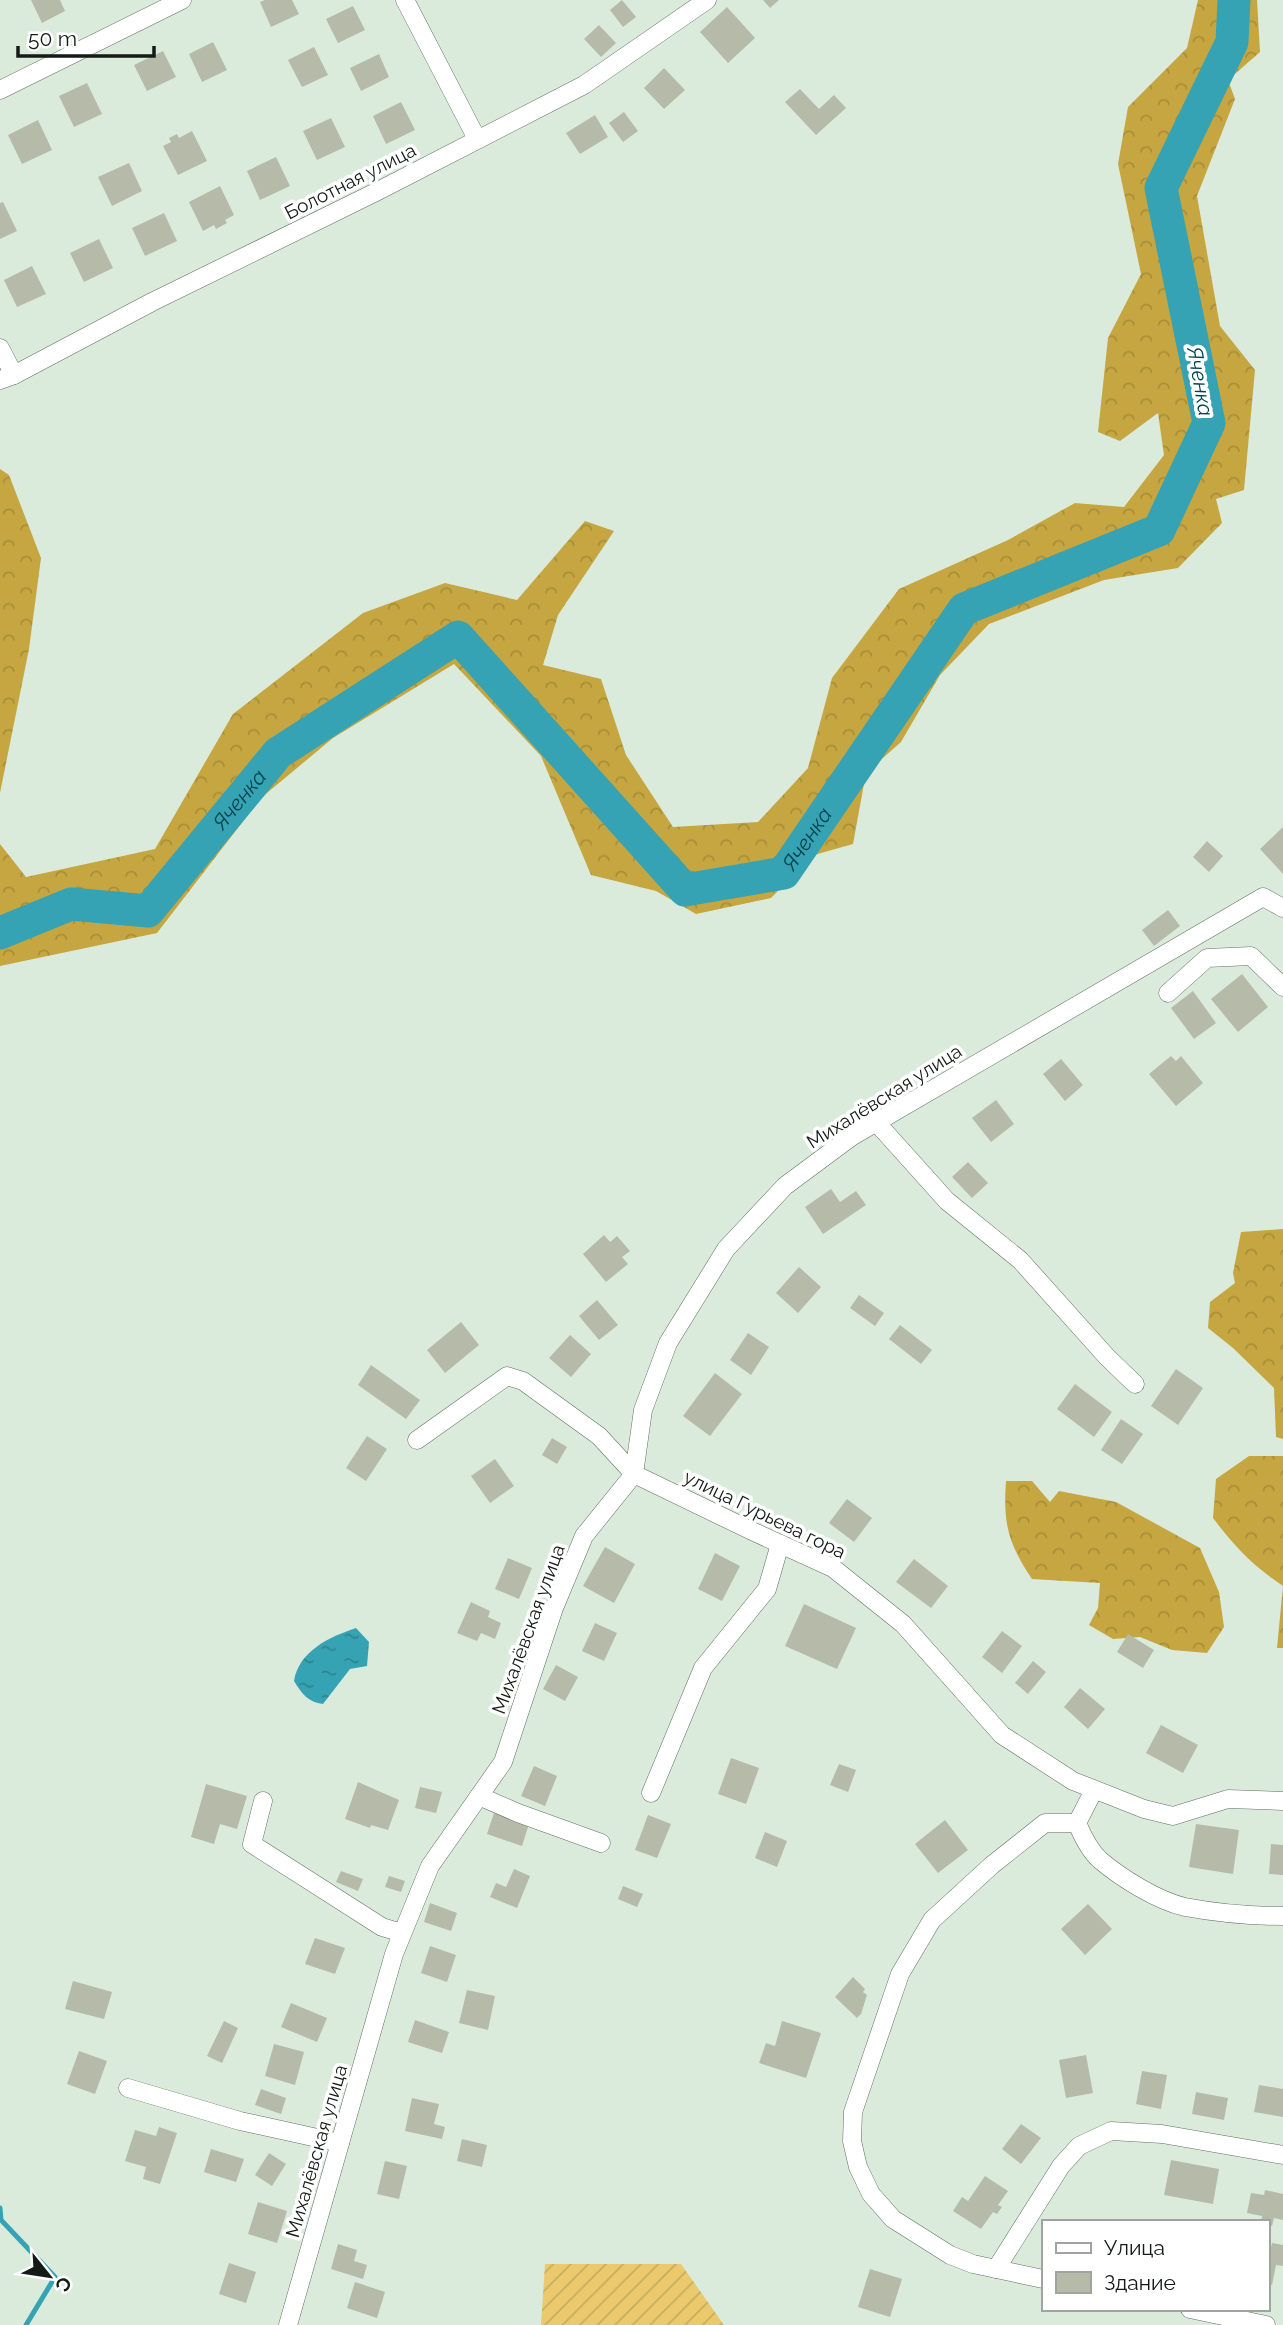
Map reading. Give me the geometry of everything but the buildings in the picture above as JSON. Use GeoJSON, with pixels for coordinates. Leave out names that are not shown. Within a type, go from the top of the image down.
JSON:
{"type":"FeatureCollection","features":[{"type":"Feature","properties":{"kind":"street"},"geometry":{"type":"LineString","coordinates":[[0,90],[182,0]]}},
{"type":"Feature","properties":{"kind":"street"},"geometry":{"type":"LineString","coordinates":[[405,0],[477,139]]}},
{"type":"Feature","properties":{"kind":"street","name":"Болотная улица"},"geometry":{"type":"LineString","coordinates":[[7,378],[152,302],[376,192],[584,85],[707,0]]}},
{"type":"Feature","properties":{"kind":"street"},"geometry":{"type":"LineString","coordinates":[[0,348],[7,378]]}},
{"type":"Feature","properties":{"kind":"street","name":"Михалёвская улица"},"geometry":{"type":"LineString","coordinates":[[288,2325],[402,1933],[430,1866],[503,1762],[554,1608],[584,1536],[634,1474],[643,1410],[668,1343],[726,1249],[785,1185],[851,1137],[1262,898],[1283,908]]}},
{"type":"Feature","properties":{"kind":"street"},"geometry":{"type":"LineString","coordinates":[[1168,993],[1207,958],[1251,956],[1283,987]]}},
{"type":"Feature","properties":{"kind":"street"},"geometry":{"type":"LineString","coordinates":[[876,1122],[947,1201],[1020,1260],[1107,1357],[1135,1384]]}},
{"type":"Feature","properties":{"kind":"street"},"geometry":{"type":"LineString","coordinates":[[417,1440],[507,1376],[523,1381],[599,1436],[634,1474]]}},
{"type":"Feature","properties":{"kind":"street","name":"улица Гурьева гора"},"geometry":{"type":"LineString","coordinates":[[634,1474],[834,1567],[903,1625],[1002,1735],[1073,1781],[1144,1809],[1173,1816],[1228,1799],[1283,1801]]}},
{"type":"Feature","properties":{"kind":"street"},"geometry":{"type":"LineString","coordinates":[[651,1793],[703,1668],[767,1589],[780,1544]]}},
{"type":"Feature","properties":{"kind":"street"},"geometry":{"type":"LineString","coordinates":[[1077,1823],[1094,1790]]}},
{"type":"Feature","properties":{"kind":"street"},"geometry":{"type":"LineString","coordinates":[[480,1796],[601,1843]]}},
{"type":"Feature","properties":{"kind":"street"},"geometry":{"type":"LineString","coordinates":[[263,1801],[253,1844],[382,1927],[402,1933]]}},
{"type":"Feature","properties":{"kind":"street"},"geometry":{"type":"LineString","coordinates":[[1042,2279],[973,2264],[950,2255],[893,2219],[871,2194],[858,2167],[852,2141],[853,2112],[900,1974],[932,1920],[992,1865],[1045,1823],[1077,1823]]}},
{"type":"Feature","properties":{"kind":"street"},"geometry":{"type":"LineString","coordinates":[[1077,1823],[1098,1858],[1138,1887],[1182,1906],[1251,1916],[1283,1916]]}},
{"type":"Feature","properties":{"kind":"street"},"geometry":{"type":"LineString","coordinates":[[128,2088],[240,2121],[341,2143]]}},
{"type":"Feature","properties":{"kind":"street"},"geometry":{"type":"LineString","coordinates":[[996,2269],[1061,2166],[1079,2146],[1111,2131],[1163,2134],[1283,2155]]}},
{"type":"Feature","properties":{"kind":"street"},"geometry":{"type":"LineString","coordinates":[[1200,2311],[1266,2325]]}},
{"type":"Feature","properties":{"kind":"green space"},"geometry":{"type":"Polygon","coordinates":[[[1198,0],[1257,0],[1260,52],[1228,80],[1235,99],[1197,196],[1220,326],[1255,370],[1244,490],[1216,499],[1222,523],[1178,568],[1104,580],[989,624],[940,675],[901,742],[866,773],[853,844],[814,855],[771,898],[696,914],[656,891],[591,875],[541,756],[454,664],[333,738],[261,798],[157,933],[0,966],[0,844],[26,877],[155,849],[233,714],[363,613],[445,583],[517,600],[585,521],[614,531],[558,615],[543,665],[601,679],[626,755],[673,827],[758,822],[808,768],[832,678],[899,589],[1008,540],[1075,503],[1124,507],[1164,455],[1158,413],[1120,441],[1098,432],[1108,338],[1141,274],[1118,164],[1128,107],[1187,48],[1198,0]]]}},
{"type":"Feature","properties":{"kind":"green space"},"geometry":{"type":"Polygon","coordinates":[[[0,469],[9,475],[41,558],[29,649],[0,793],[0,469]]]}},
{"type":"Feature","properties":{"kind":"green space"},"geometry":{"type":"Polygon","coordinates":[[[1283,1229],[1283,1439],[1276,1437],[1274,1388],[1208,1328],[1210,1302],[1235,1283],[1233,1273],[1241,1232],[1283,1229]]]}},
{"type":"Feature","properties":{"kind":"green space"},"geometry":{"type":"Polygon","coordinates":[[[1249,1456],[1283,1456],[1283,1586],[1245,1555],[1213,1518],[1216,1479],[1249,1456]]]}},
{"type":"Feature","properties":{"kind":"green space"},"geometry":{"type":"Polygon","coordinates":[[[1006,1481],[1032,1481],[1050,1502],[1059,1491],[1116,1502],[1200,1548],[1219,1592],[1224,1627],[1207,1653],[1172,1650],[1140,1637],[1113,1639],[1089,1625],[1098,1608],[1100,1583],[1032,1579],[1017,1555],[1009,1533],[1005,1509],[1006,1481]]]}},
{"type":"Feature","properties":{"kind":"green space"},"geometry":{"type":"Polygon","coordinates":[[[1283,1586],[1283,1648],[1277,1648],[1283,1586]]]}},
{"type":"Feature","properties":{"kind":"shaded area"},"geometry":{"type":"Polygon","coordinates":[[[545,2264],[681,2264],[724,2325],[541,2325],[545,2264]]]}},
{"type":"Feature","properties":{"kind":"water"},"geometry":{"type":"Polygon","coordinates":[[[356,1628],[369,1642],[367,1666],[350,1669],[323,1704],[309,1699],[294,1681],[302,1661],[326,1641],[356,1628]]]}},
{"type":"Feature","properties":{"kind":"waterway","name":"Яченка"},"geometry":{"type":"LineString","coordinates":[[0,933],[71,904],[148,911],[278,753],[458,637],[685,890],[784,873],[964,609],[1159,530],[1209,423],[1161,188],[1232,42],[1234,0]]}},
{"type":"Feature","properties":{"kind":"waterway","name":"Яченка"},"geometry":{"type":"LineString","coordinates":[[0,2208],[1,2220],[55,2277],[26,2325]]}}]}
